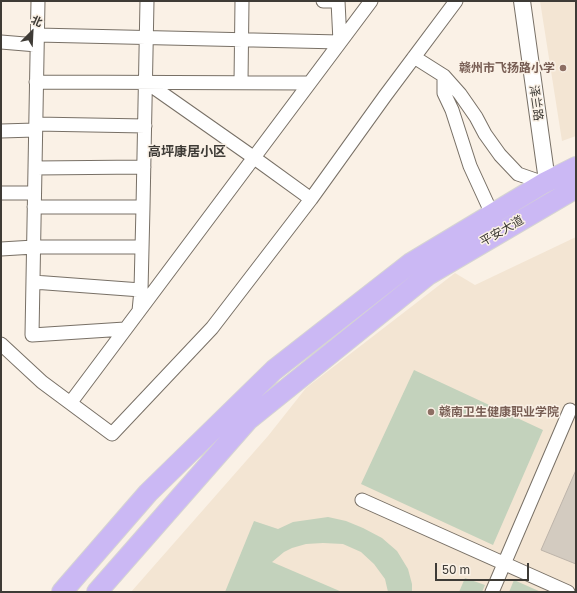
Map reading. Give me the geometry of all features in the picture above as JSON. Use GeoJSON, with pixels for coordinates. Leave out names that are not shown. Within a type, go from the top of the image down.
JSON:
{"type":"FeatureCollection","features":[{"type":"Feature","properties":{"kind":"main road"},"geometry":{"type":"LineString","coordinates":[[62,592],[148,493],[274,370],[411,263],[546,182],[576,167]]}},
{"type":"Feature","properties":{"kind":"main road","name":"平安大道"},"geometry":{"type":"LineString","coordinates":[[97,592],[248,420],[428,274],[576,188]]}},
{"type":"Feature","properties":{"kind":"street"},"geometry":{"type":"LineString","coordinates":[[38,1],[32,335],[125,329]]}},
{"type":"Feature","properties":{"kind":"street"},"geometry":{"type":"LineString","coordinates":[[139,311],[142,247],[147,1]]}},
{"type":"Feature","properties":{"kind":"street"},"geometry":{"type":"LineString","coordinates":[[241,82],[242,1]]}},
{"type":"Feature","properties":{"kind":"street"},"geometry":{"type":"LineString","coordinates":[[323,1],[338,1],[340,42]]}},
{"type":"Feature","properties":{"kind":"street"},"geometry":{"type":"LineString","coordinates":[[71,402],[370,1]]}},
{"type":"Feature","properties":{"kind":"street"},"geometry":{"type":"LineString","coordinates":[[1,344],[42,382],[71,402],[112,434],[212,328],[311,199],[456,1]]}},
{"type":"Feature","properties":{"kind":"street","name":"泽兰路"},"geometry":{"type":"LineString","coordinates":[[522,1],[546,182]]}},
{"type":"Feature","properties":{"kind":"street"},"geometry":{"type":"LineString","coordinates":[[1,42],[146,37],[340,42]]}},
{"type":"Feature","properties":{"kind":"street"},"geometry":{"type":"LineString","coordinates":[[414,57],[444,76],[460,94],[476,117],[485,134],[518,174],[546,182]]}},
{"type":"Feature","properties":{"kind":"street"},"geometry":{"type":"LineString","coordinates":[[444,76],[444,93],[452,110],[470,166],[492,214]]}},
{"type":"Feature","properties":{"kind":"street"},"geometry":{"type":"LineString","coordinates":[[36,82],[309,82]]}},
{"type":"Feature","properties":{"kind":"street"},"geometry":{"type":"LineString","coordinates":[[146,82],[311,199]]}},
{"type":"Feature","properties":{"kind":"street"},"geometry":{"type":"LineString","coordinates":[[1,131],[36,127],[145,126]]}},
{"type":"Feature","properties":{"kind":"street"},"geometry":{"type":"LineString","coordinates":[[35,168],[144,167]]}},
{"type":"Feature","properties":{"kind":"street"},"geometry":{"type":"LineString","coordinates":[[1,193],[34,193]]}},
{"type":"Feature","properties":{"kind":"street"},"geometry":{"type":"LineString","coordinates":[[34,207],[143,207]]}},
{"type":"Feature","properties":{"kind":"street"},"geometry":{"type":"LineString","coordinates":[[1,249],[34,247],[142,247]]}},
{"type":"Feature","properties":{"kind":"street"},"geometry":{"type":"LineString","coordinates":[[33,282],[140,290]]}},
{"type":"Feature","properties":{"kind":"street"},"geometry":{"type":"LineString","coordinates":[[492,592],[570,410]]}},
{"type":"Feature","properties":{"kind":"street"},"geometry":{"type":"LineString","coordinates":[[362,500],[568,592]]}},
{"type":"Feature","properties":{"kind":"shaded area","name":"赣州市飞扬路小学"},"geometry":{"type":"Polygon","coordinates":[[[540,1],[576,1],[576,136],[562,141],[540,1]]]}},
{"type":"Feature","properties":{"kind":"shaded area","name":"赣南卫生健康职业学院"},"geometry":{"type":"Polygon","coordinates":[[[576,237],[576,592],[131,592],[268,436],[306,388],[455,273],[475,285],[576,237]]]}},
{"type":"Feature","properties":{"kind":"green space"},"geometry":{"type":"Polygon","coordinates":[[[414,370],[543,430],[493,545],[361,484],[414,370]]]}},
{"type":"Feature","properties":{"kind":"green space"},"geometry":{"type":"Polygon","coordinates":[[[328,517],[346,521],[363,528],[382,538],[397,551],[408,569],[412,584],[412,592],[388,592],[385,579],[374,564],[361,552],[343,544],[323,543],[306,544],[292,548],[284,552],[272,562],[342,592],[225,592],[254,521],[278,529],[293,522],[328,517]]]}},
{"type":"Feature","properties":{"kind":"green space"},"geometry":{"type":"Polygon","coordinates":[[[465,578],[485,585],[482,592],[459,592],[465,578]]]}},
{"type":"Feature","properties":{"kind":"green space"},"geometry":{"type":"Polygon","coordinates":[[[514,580],[541,592],[509,592],[514,580]]]}},
{"type":"Feature","properties":{"kind":"building"},"geometry":{"type":"Polygon","coordinates":[[[576,470],[576,564],[541,550],[576,470]]]}},
{"type":"Feature","properties":{"kind":"place","name":"赣州市飞扬路小学"},"geometry":{"type":"Point","coordinates":[563,68]}},
{"type":"Feature","properties":{"kind":"place","name":"赣南卫生健康职业学院"},"geometry":{"type":"Point","coordinates":[431,412]}},
{"type":"Feature","properties":{"kind":"district","name":"高坪康居小区"},"geometry":{"type":"Point","coordinates":[187,152]}}]}
